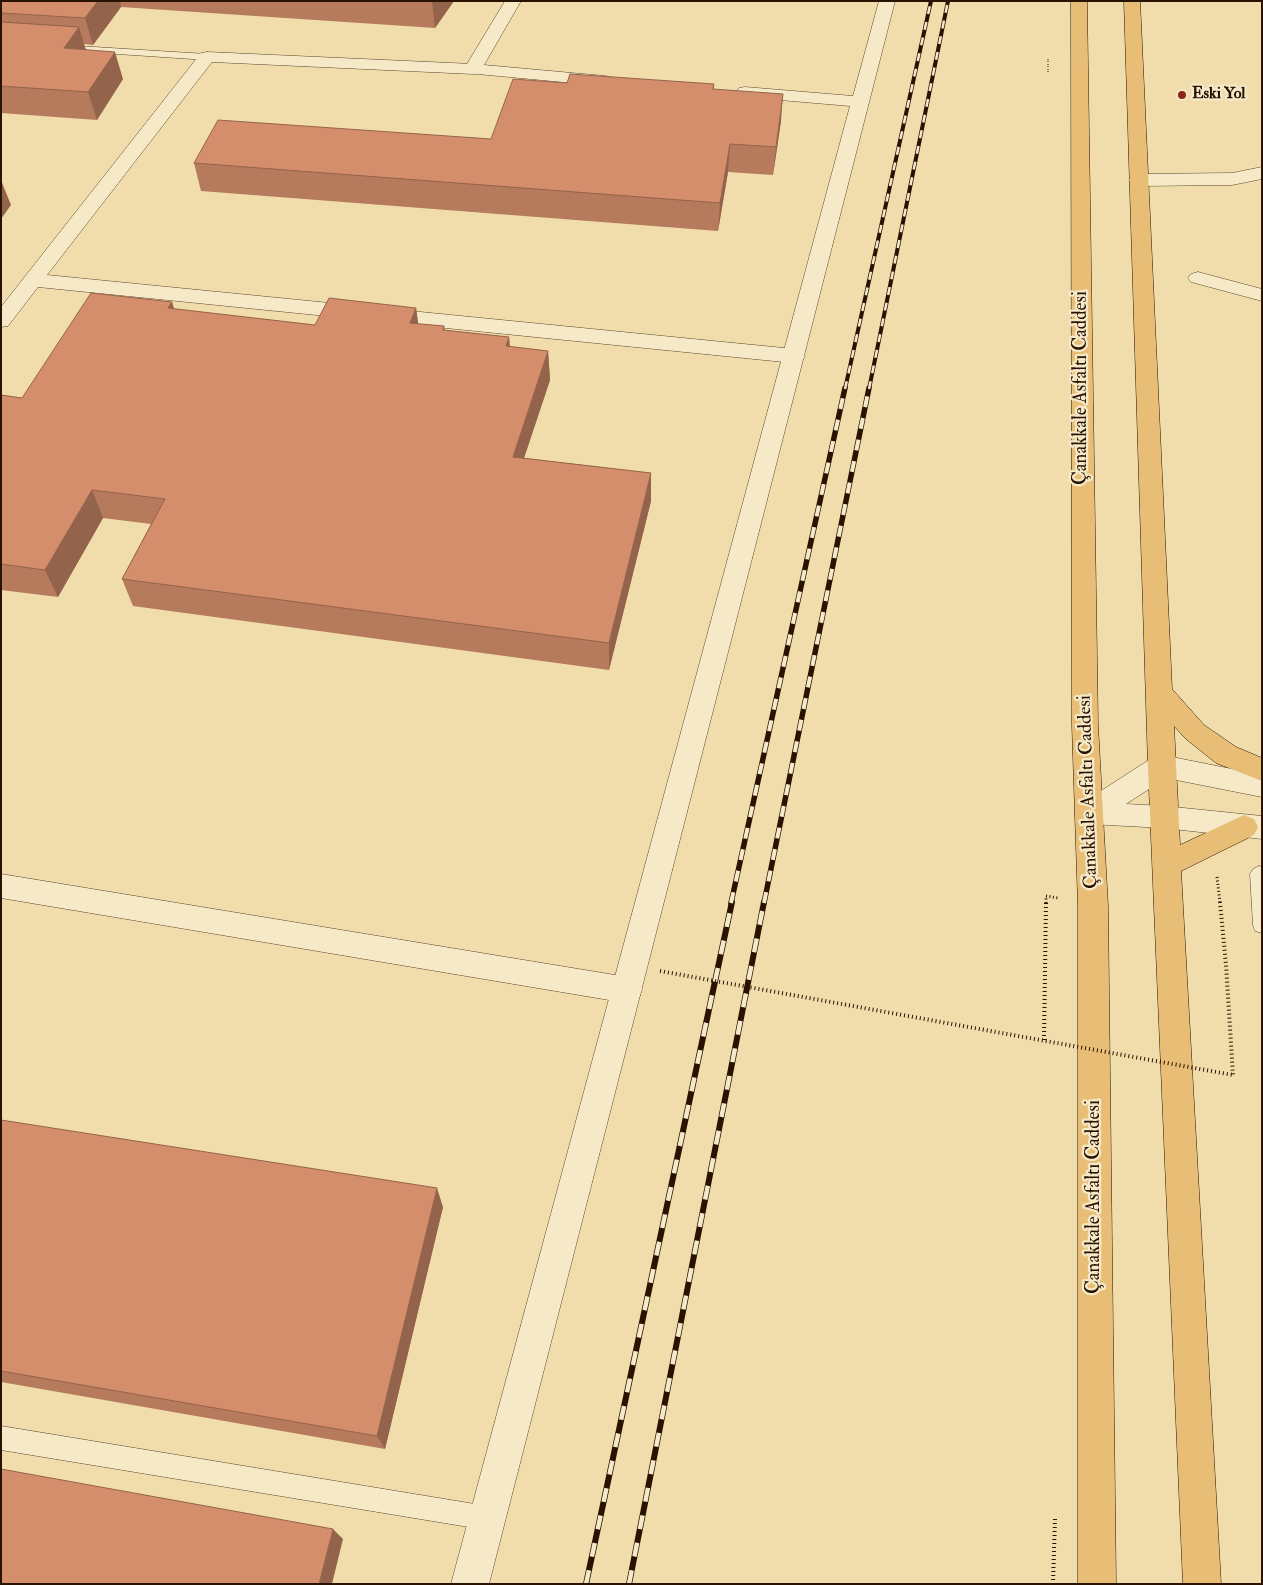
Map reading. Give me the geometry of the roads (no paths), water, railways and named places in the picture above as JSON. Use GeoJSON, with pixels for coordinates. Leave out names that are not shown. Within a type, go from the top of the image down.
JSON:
{"type":"FeatureCollection","features":[{"type":"Feature","properties":{"kind":"highway","name":"Çanakkale Asfaltı Caddesi"},"geometry":{"type":"LineString","coordinates":[[1079,1],[1085,725],[1093,906],[1097,1584]]}},
{"type":"Feature","properties":{"kind":"highway"},"geometry":{"type":"LineString","coordinates":[[1132,1],[1164,817],[1202,1584]]}},
{"type":"Feature","properties":{"kind":"highway"},"geometry":{"type":"LineString","coordinates":[[1160,693],[1203,738],[1226,755],[1262,770]]}},
{"type":"Feature","properties":{"kind":"highway"},"geometry":{"type":"LineString","coordinates":[[1167,865],[1213,842],[1253,827]]}},
{"type":"Feature","properties":{"kind":"street"},"geometry":{"type":"LineString","coordinates":[[473,69],[513,1]]}},
{"type":"Feature","properties":{"kind":"street"},"geometry":{"type":"LineString","coordinates":[[470,1584],[888,1]]}},
{"type":"Feature","properties":{"kind":"street"},"geometry":{"type":"LineString","coordinates":[[1,321],[207,57],[473,69],[622,82]]}},
{"type":"Feature","properties":{"kind":"street"},"geometry":{"type":"LineString","coordinates":[[732,91],[861,102]]}},
{"type":"Feature","properties":{"kind":"street"},"geometry":{"type":"LineString","coordinates":[[1139,180],[1232,179],[1262,173]]}},
{"type":"Feature","properties":{"kind":"street"},"geometry":{"type":"LineString","coordinates":[[1198,278],[1262,295]]}},
{"type":"Feature","properties":{"kind":"street"},"geometry":{"type":"LineString","coordinates":[[33,280],[794,356]]}},
{"type":"Feature","properties":{"kind":"street"},"geometry":{"type":"LineString","coordinates":[[1089,813],[1162,766],[1262,786]]}},
{"type":"Feature","properties":{"kind":"street"},"geometry":{"type":"LineString","coordinates":[[1089,813],[1164,817],[1253,827]]}},
{"type":"Feature","properties":{"kind":"street"},"geometry":{"type":"LineString","coordinates":[[1,886],[627,990]]}},
{"type":"Feature","properties":{"kind":"lane"},"geometry":{"type":"LineString","coordinates":[[50,47],[207,57]]}},
{"type":"Feature","properties":{"kind":"lane"},"geometry":{"type":"LineString","coordinates":[[1259,874],[1262,925]]}},
{"type":"Feature","properties":{"kind":"lane"},"geometry":{"type":"LineString","coordinates":[[1,1438],[488,1518]]}},
{"type":"Feature","properties":{"kind":"railway"},"geometry":{"type":"LineString","coordinates":[[845,389],[931,1]]}},
{"type":"Feature","properties":{"kind":"railway"},"geometry":{"type":"LineString","coordinates":[[869,389],[948,1]]}},
{"type":"Feature","properties":{"kind":"railway"},"geometry":{"type":"LineString","coordinates":[[731,903],[845,388]]}},
{"type":"Feature","properties":{"kind":"railway"},"geometry":{"type":"LineString","coordinates":[[764,903],[869,388]]}},
{"type":"Feature","properties":{"kind":"railway"},"geometry":{"type":"LineString","coordinates":[[586,1584],[732,902]]}},
{"type":"Feature","properties":{"kind":"railway"},"geometry":{"type":"LineString","coordinates":[[629,1584],[764,902]]}},
{"type":"Feature","properties":{"kind":"place","name":"Eski Yol"},"geometry":{"type":"Point","coordinates":[1182,95]}}]}
